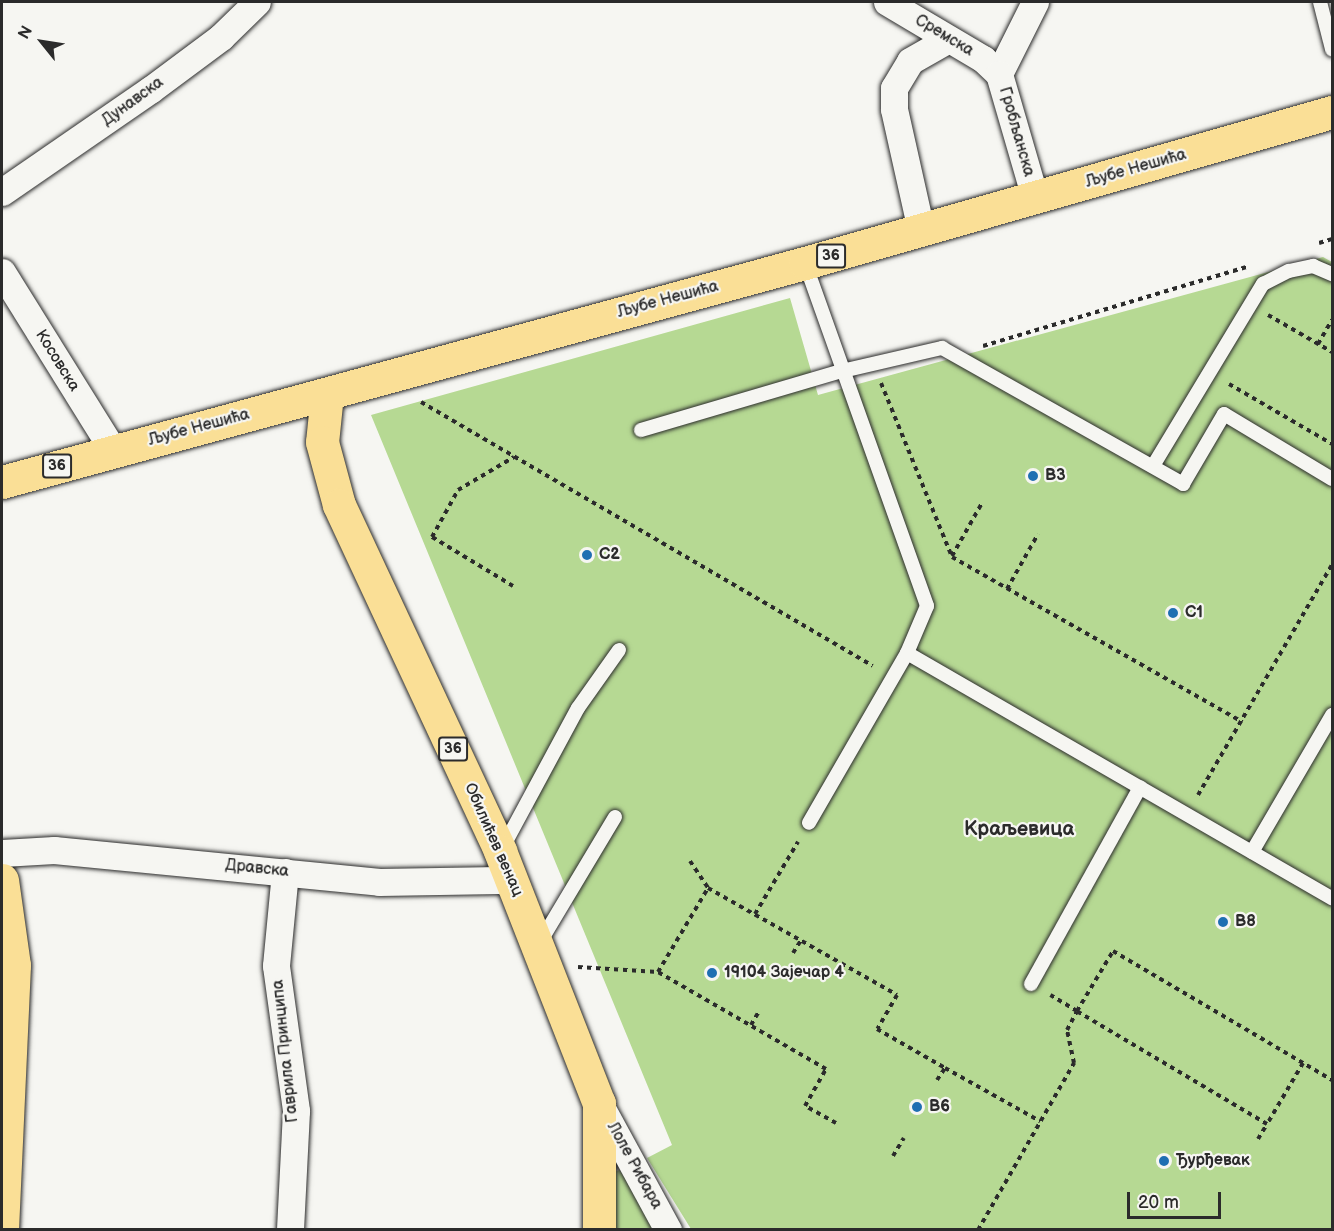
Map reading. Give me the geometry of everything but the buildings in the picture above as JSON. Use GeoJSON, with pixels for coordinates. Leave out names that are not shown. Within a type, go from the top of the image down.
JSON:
{"type":"FeatureCollection","features":[{"type":"Feature","properties":{"kind":"main road","name":"Љубе Нешића"},"geometry":{"type":"LineString","coordinates":[[2,482],[113,450],[327,394],[379,377],[805,263],[1332,112]]}},
{"type":"Feature","properties":{"kind":"main road","name":"Обилићев венац"},"geometry":{"type":"LineString","coordinates":[[327,394],[322,442],[339,505],[506,866],[543,954],[599,1103],[599,1230]]}},
{"type":"Feature","properties":{"kind":"main road"},"geometry":{"type":"LineString","coordinates":[[2,880],[14,965],[2,1230]]}},
{"type":"Feature","properties":{"kind":"street","name":"Дунавска"},"geometry":{"type":"LineString","coordinates":[[2,192],[159,84],[221,37],[257,2]]}},
{"type":"Feature","properties":{"kind":"street","name":"Сремска"},"geometry":{"type":"LineString","coordinates":[[887,2],[999,74]]}},
{"type":"Feature","properties":{"kind":"street","name":"Гробљанска"},"geometry":{"type":"LineString","coordinates":[[1035,2],[999,74],[1035,198]]}},
{"type":"Feature","properties":{"kind":"street"},"geometry":{"type":"LineString","coordinates":[[921,230],[894,109],[894,88],[909,61],[947,40]]}},
{"type":"Feature","properties":{"kind":"street","name":"Косовска"},"geometry":{"type":"LineString","coordinates":[[2,272],[113,450]]}},
{"type":"Feature","properties":{"kind":"street","name":"Дравска"},"geometry":{"type":"LineString","coordinates":[[2,853],[54,850],[418,884],[506,866]]}},
{"type":"Feature","properties":{"kind":"street","name":"Гаврила Принципа"},"geometry":{"type":"LineString","coordinates":[[285,872],[276,966],[296,1111],[290,1230]]}},
{"type":"Feature","properties":{"kind":"street","name":"Лоле Рибара"},"geometry":{"type":"LineString","coordinates":[[599,1103],[668,1230]]}},
{"type":"Feature","properties":{"kind":"lane"},"geometry":{"type":"LineString","coordinates":[[1320,2],[1332,49]]}},
{"type":"Feature","properties":{"kind":"lane"},"geometry":{"type":"LineString","coordinates":[[805,263],[842,371],[925,590],[926,613],[908,652],[809,824]]}},
{"type":"Feature","properties":{"kind":"lane"},"geometry":{"type":"LineString","coordinates":[[1153,466],[1263,284],[1289,271],[1313,266],[1332,274]]}},
{"type":"Feature","properties":{"kind":"lane"},"geometry":{"type":"LineString","coordinates":[[641,430],[842,371],[931,349],[958,354],[1183,484],[1224,414],[1332,478]]}},
{"type":"Feature","properties":{"kind":"lane"},"geometry":{"type":"LineString","coordinates":[[506,866],[578,708],[619,650]]}},
{"type":"Feature","properties":{"kind":"lane"},"geometry":{"type":"LineString","coordinates":[[908,652],[1251,852],[1331,895]]}},
{"type":"Feature","properties":{"kind":"lane"},"geometry":{"type":"LineString","coordinates":[[1251,852],[1332,715]]}},
{"type":"Feature","properties":{"kind":"lane"},"geometry":{"type":"LineString","coordinates":[[1031,984],[1140,787]]}},
{"type":"Feature","properties":{"kind":"lane"},"geometry":{"type":"LineString","coordinates":[[543,954],[615,817]]}},
{"type":"Feature","properties":{"kind":"path"},"geometry":{"type":"LineString","coordinates":[[1310,246],[1332,239]]}},
{"type":"Feature","properties":{"kind":"path"},"geometry":{"type":"LineString","coordinates":[[958,354],[1253,265]]}},
{"type":"Feature","properties":{"kind":"path"},"geometry":{"type":"LineString","coordinates":[[1261,324],[1267,315],[1332,352]]}},
{"type":"Feature","properties":{"kind":"path"},"geometry":{"type":"LineString","coordinates":[[1318,344],[1332,320]]}},
{"type":"Feature","properties":{"kind":"path"},"geometry":{"type":"LineString","coordinates":[[872,363],[952,557],[1242,723]]}},
{"type":"Feature","properties":{"kind":"path"},"geometry":{"type":"LineString","coordinates":[[1233,373],[1227,383],[1332,444]]}},
{"type":"Feature","properties":{"kind":"path"},"geometry":{"type":"LineString","coordinates":[[379,377],[893,678]]}},
{"type":"Feature","properties":{"kind":"path"},"geometry":{"type":"LineString","coordinates":[[1313,433],[1316,428]]}},
{"type":"Feature","properties":{"kind":"path"},"geometry":{"type":"LineString","coordinates":[[513,586],[432,537],[458,490],[514,457]]}},
{"type":"Feature","properties":{"kind":"path"},"geometry":{"type":"LineString","coordinates":[[952,557],[982,503]]}},
{"type":"Feature","properties":{"kind":"path"},"geometry":{"type":"LineString","coordinates":[[1007,589],[1038,534]]}},
{"type":"Feature","properties":{"kind":"path"},"geometry":{"type":"LineString","coordinates":[[1187,814],[1332,566]]}},
{"type":"Feature","properties":{"kind":"path"},"geometry":{"type":"LineString","coordinates":[[755,914],[809,824]]}},
{"type":"Feature","properties":{"kind":"path"},"geometry":{"type":"LineString","coordinates":[[690,861],[708,888],[897,995],[877,1029],[1040,1121]]}},
{"type":"Feature","properties":{"kind":"path"},"geometry":{"type":"LineString","coordinates":[[658,972],[708,888]]}},
{"type":"Feature","properties":{"kind":"path"},"geometry":{"type":"LineString","coordinates":[[793,953],[801,940]]}},
{"type":"Feature","properties":{"kind":"path"},"geometry":{"type":"LineString","coordinates":[[978,1230],[1074,1063],[1066,1030],[1113,951],[1332,1080]]}},
{"type":"Feature","properties":{"kind":"path"},"geometry":{"type":"LineString","coordinates":[[543,954],[658,972],[751,1025],[826,1069],[805,1106],[836,1123]]}},
{"type":"Feature","properties":{"kind":"path"},"geometry":{"type":"LineString","coordinates":[[1031,984],[1268,1124]]}},
{"type":"Feature","properties":{"kind":"path"},"geometry":{"type":"LineString","coordinates":[[751,1025],[758,1013]]}},
{"type":"Feature","properties":{"kind":"path"},"geometry":{"type":"LineString","coordinates":[[1258,1139],[1303,1063]]}},
{"type":"Feature","properties":{"kind":"path"},"geometry":{"type":"LineString","coordinates":[[937,1080],[945,1068]]}},
{"type":"Feature","properties":{"kind":"path"},"geometry":{"type":"LineString","coordinates":[[893,1156],[904,1138]]}},
{"type":"Feature","properties":{"kind":"green space"},"geometry":{"type":"Polygon","coordinates":[[[1323,257],[1332,262],[1332,1229],[691,1229],[647,1158],[672,1145],[371,415],[790,298],[818,395],[1323,257]]]}},
{"type":"Feature","properties":{"kind":"green space"},"geometry":{"type":"Polygon","coordinates":[[[620,1170],[657,1229],[610,1229],[611,1173],[620,1170]]]}},
{"type":"Feature","properties":{"kind":"place","name":"B3"},"geometry":{"type":"Point","coordinates":[1033,476]}},
{"type":"Feature","properties":{"kind":"place","name":"C2"},"geometry":{"type":"Point","coordinates":[587,555]}},
{"type":"Feature","properties":{"kind":"place","name":"C1"},"geometry":{"type":"Point","coordinates":[1173,613]}},
{"type":"Feature","properties":{"kind":"place","name":"B8"},"geometry":{"type":"Point","coordinates":[1223,922]}},
{"type":"Feature","properties":{"kind":"place","name":"19104 Зајечар 4"},"geometry":{"type":"Point","coordinates":[712,973]}},
{"type":"Feature","properties":{"kind":"place","name":"B6"},"geometry":{"type":"Point","coordinates":[917,1107]}},
{"type":"Feature","properties":{"kind":"place","name":"Ђурђевак"},"geometry":{"type":"Point","coordinates":[1164,1161]}},
{"type":"Feature","properties":{"kind":"district","name":"Краљевица"},"geometry":{"type":"Point","coordinates":[1019,829]}}]}
